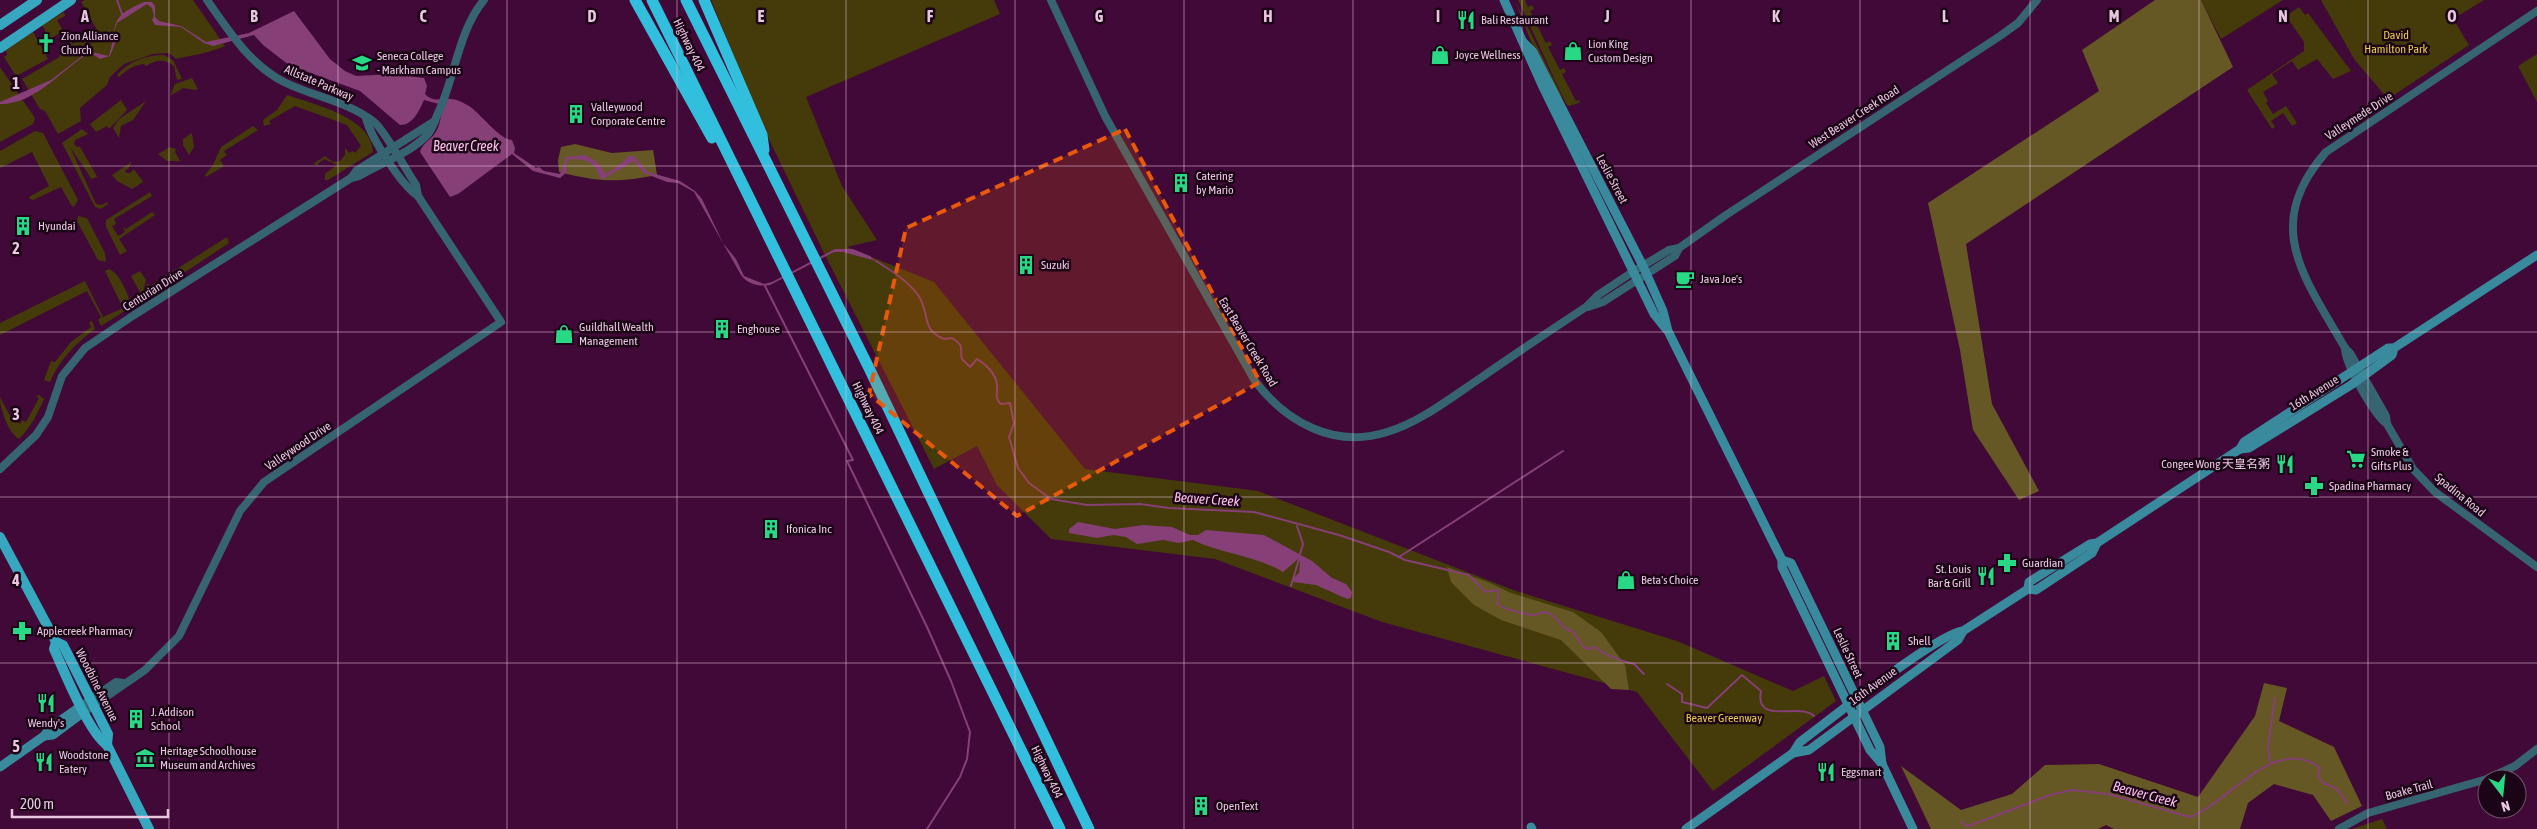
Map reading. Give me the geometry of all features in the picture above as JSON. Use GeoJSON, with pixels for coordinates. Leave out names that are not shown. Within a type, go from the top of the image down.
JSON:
{"type":"FeatureCollection","features":[{"type":"Feature","properties":{"kind":"highway"},"geometry":{"type":"LineString","coordinates":[[635,0],[685,92],[756,210]]}},
{"type":"Feature","properties":{"kind":"highway","name":"Highway 404"},"geometry":{"type":"LineString","coordinates":[[652,0],[1060,829]]}},
{"type":"Feature","properties":{"kind":"highway","name":"Highway 404"},"geometry":{"type":"LineString","coordinates":[[686,0],[869,368],[1089,829]]}},
{"type":"Feature","properties":{"kind":"highway"},"geometry":{"type":"LineString","coordinates":[[704,0],[762,135],[765,159]]}},
{"type":"Feature","properties":{"kind":"highway"},"geometry":{"type":"LineString","coordinates":[[1054,753],[1098,829]]}},
{"type":"Feature","properties":{"kind":"main road"},"geometry":{"type":"LineString","coordinates":[[0,25],[37,0]]}},
{"type":"Feature","properties":{"kind":"main road"},"geometry":{"type":"LineString","coordinates":[[0,48],[70,0]]}},
{"type":"Feature","properties":{"kind":"main road","name":"Leslie Street"},"geometry":{"type":"LineString","coordinates":[[1504,0],[1542,85],[1654,314],[1668,331]]}},
{"type":"Feature","properties":{"kind":"main road","name":"Leslie Street"},"geometry":{"type":"LineString","coordinates":[[1524,43],[1533,52],[1644,270],[1663,311],[1668,331],[1782,560],[1782,567],[1848,706],[1857,713]]}},
{"type":"Feature","properties":{"kind":"main road","name":"16th Avenue"},"geometry":{"type":"LineString","coordinates":[[2240,449],[2244,442],[2355,368],[2388,348],[2394,348],[2537,255]]}},
{"type":"Feature","properties":{"kind":"main road","name":"16th Avenue"},"geometry":{"type":"LineString","coordinates":[[1680,829],[1689,827],[1793,753],[1800,742],[1856,700],[1954,632],[1963,631],[2028,589],[2035,590],[2092,552],[2096,543],[2240,449],[2249,448],[2360,378],[2392,356],[2394,348]]}},
{"type":"Feature","properties":{"kind":"main road","name":"Woodbine Avenue"},"geometry":{"type":"LineString","coordinates":[[0,536],[56,642],[63,645],[92,702],[108,734],[106,745]]}},
{"type":"Feature","properties":{"kind":"main road","name":"Leslie Street"},"geometry":{"type":"LineString","coordinates":[[1782,560],[1790,563],[1856,700],[1857,713],[1870,750],[1882,764],[1913,829]]}},
{"type":"Feature","properties":{"kind":"main road","name":"16th Avenue"},"geometry":{"type":"LineString","coordinates":[[1793,753],[1809,750],[1958,640],[1963,631]]}},
{"type":"Feature","properties":{"kind":"main road","name":"Woodbine Avenue"},"geometry":{"type":"LineString","coordinates":[[56,642],[54,650],[83,709],[99,740],[106,745],[149,829]]}},
{"type":"Feature","properties":{"kind":"main road"},"geometry":{"type":"LineString","coordinates":[[0,767],[44,736],[50,728],[83,709]]}},
{"type":"Feature","properties":{"kind":"street","name":"Allstate Parkway"},"geometry":{"type":"LineString","coordinates":[[207,0],[249,57],[266,70],[286,83],[348,105],[366,118],[368,128],[390,154],[410,190],[418,196],[501,322]]}},
{"type":"Feature","properties":{"kind":"street","name":"Centurian Drive"},"geometry":{"type":"LineString","coordinates":[[0,469],[29,443],[44,424],[62,376],[86,348],[134,315],[351,178],[356,171],[428,133],[447,95],[452,71],[476,9],[484,0]]}},
{"type":"Feature","properties":{"kind":"street","name":"East Beaver Creek Road"},"geometry":{"type":"LineString","coordinates":[[1051,0],[1105,116],[1255,381],[1276,406],[1296,421],[1321,431],[1342,436],[1373,435],[1393,430],[1460,391],[1586,307],[1603,302],[1644,270]]}},
{"type":"Feature","properties":{"kind":"street","name":"West Beaver Creek Road"},"geometry":{"type":"LineString","coordinates":[[1644,270],[1669,250],[1679,248],[1795,169],[2000,36],[2018,23],[2038,0]]}},
{"type":"Feature","properties":{"kind":"street","name":"Valleymede Drive"},"geometry":{"type":"LineString","coordinates":[[2355,368],[2345,355],[2345,348],[2296,256],[2293,213],[2306,177],[2332,146],[2518,26],[2537,11]]}},
{"type":"Feature","properties":{"kind":"street","name":"Valleywood Drive"},"geometry":{"type":"LineString","coordinates":[[83,709],[92,702],[120,689],[123,683],[152,664],[179,636],[240,511],[264,482],[501,322]]}},
{"type":"Feature","properties":{"kind":"street","name":"Spadina Road"},"geometry":{"type":"LineString","coordinates":[[2355,368],[2380,419],[2386,424],[2413,469],[2430,487],[2456,509],[2537,567]]}},
{"type":"Feature","properties":{"kind":"street","name":"Centurian Drive"},"geometry":{"type":"LineString","coordinates":[[0,461],[9,459]]}},
{"type":"Feature","properties":{"kind":"street","name":"Boake Trail"},"geometry":{"type":"LineString","coordinates":[[2509,769],[2537,749]]}},
{"type":"Feature","properties":{"kind":"street","name":"Boake Trail"},"geometry":{"type":"LineString","coordinates":[[2339,829],[2368,813],[2477,782]]}},
{"type":"Feature","properties":{"kind":"highlighted area"},"geometry":{"type":"Polygon","coordinates":[[[1125,129],[1260,382],[1017,516],[869,394],[906,228],[1125,129]]]}},
{"type":"Feature","properties":{"kind":"green space"},"geometry":{"type":"Polygon","coordinates":[[[85,0],[193,0],[225,46],[176,59],[169,53],[153,54],[124,64],[110,77],[107,85],[80,108],[81,121],[58,134],[45,111],[40,109],[22,79],[58,58],[71,41],[73,44],[97,30],[81,2],[85,0]]]}},
{"type":"Feature","properties":{"kind":"green space","name":"Beaver Greenway"},"geometry":{"type":"Polygon","coordinates":[[[711,0],[994,0],[1000,14],[806,97],[842,186],[877,240],[847,247],[934,282],[1085,469],[1258,491],[1516,591],[1677,641],[1793,691],[1824,676],[1836,701],[1713,791],[1637,692],[1382,622],[1215,559],[1051,539],[997,485],[977,446],[934,469],[825,255],[764,129],[711,0]]]}},
{"type":"Feature","properties":{"kind":"green space"},"geometry":{"type":"Polygon","coordinates":[[[1518,0],[1525,0],[1528,7],[1532,5],[1534,9],[1530,11],[1546,43],[1550,41],[1552,45],[1548,47],[1560,70],[1564,68],[1566,72],[1562,74],[1576,101],[1580,100],[1579,103],[1569,106],[1566,104],[1518,0]]]}},
{"type":"Feature","properties":{"kind":"green space"},"geometry":{"type":"Polygon","coordinates":[[[2201,0],[2283,0],[2221,39],[2201,0]]]}},
{"type":"Feature","properties":{"kind":"green space","name":"David Hamilton Park"},"geometry":{"type":"Polygon","coordinates":[[[2321,0],[2484,0],[2453,19],[2469,45],[2388,99],[2354,59],[2321,0]]]}},
{"type":"Feature","properties":{"kind":"green space"},"geometry":{"type":"Polygon","coordinates":[[[1515,1],[1560,92],[1564,104],[1531,42],[1515,1]]]}},
{"type":"Feature","properties":{"kind":"green space"},"geometry":{"type":"Polygon","coordinates":[[[2299,7],[2305,15],[2308,13],[2351,71],[2333,79],[2317,59],[2298,70],[2292,61],[2272,74],[2278,83],[2263,92],[2268,101],[2266,103],[2273,114],[2286,106],[2297,123],[2292,126],[2283,113],[2271,121],[2275,127],[2272,129],[2247,90],[2304,51],[2304,42],[2286,16],[2299,7]]]}},
{"type":"Feature","properties":{"kind":"green space"},"geometry":{"type":"Polygon","coordinates":[[[64,12],[65,16],[57,20],[63,31],[50,39],[42,25],[64,12]]]}},
{"type":"Feature","properties":{"kind":"green space"},"geometry":{"type":"Polygon","coordinates":[[[33,32],[48,59],[16,76],[4,57],[7,55],[6,50],[33,32]]]}},
{"type":"Feature","properties":{"kind":"green space"},"geometry":{"type":"Polygon","coordinates":[[[2537,54],[2537,102],[2518,66],[2537,54]]]}},
{"type":"Feature","properties":{"kind":"green space"},"geometry":{"type":"Polygon","coordinates":[[[164,55],[173,60],[182,79],[177,80],[174,66],[163,61],[153,62],[146,66],[144,64],[137,65],[119,77],[117,75],[127,66],[138,60],[164,55]]]}},
{"type":"Feature","properties":{"kind":"green space"},"geometry":{"type":"Polygon","coordinates":[[[0,67],[35,118],[33,124],[0,142],[0,67]]]}},
{"type":"Feature","properties":{"kind":"green space"},"geometry":{"type":"Polygon","coordinates":[[[192,78],[198,89],[183,88],[170,96],[175,84],[192,78]]]}},
{"type":"Feature","properties":{"kind":"green space"},"geometry":{"type":"Polygon","coordinates":[[[287,95],[325,108],[352,121],[363,130],[370,140],[373,152],[328,180],[325,180],[325,174],[337,165],[324,159],[318,164],[319,166],[313,164],[325,156],[333,162],[340,161],[345,155],[345,148],[349,153],[353,151],[355,153],[361,146],[347,125],[295,106],[269,121],[271,124],[264,126],[263,120],[277,110],[287,95]]]}},
{"type":"Feature","properties":{"kind":"green space"},"geometry":{"type":"Polygon","coordinates":[[[121,100],[127,110],[109,129],[107,126],[96,132],[90,124],[121,100]]]}},
{"type":"Feature","properties":{"kind":"green space"},"geometry":{"type":"Polygon","coordinates":[[[146,101],[133,120],[121,126],[119,138],[113,128],[119,119],[146,101]]]}},
{"type":"Feature","properties":{"kind":"green space"},"geometry":{"type":"Polygon","coordinates":[[[253,126],[258,130],[224,151],[227,155],[220,160],[224,166],[206,177],[205,175],[213,165],[221,147],[253,126]]]}},
{"type":"Feature","properties":{"kind":"green space"},"geometry":{"type":"Polygon","coordinates":[[[82,129],[88,134],[75,140],[74,144],[80,147],[98,178],[92,179],[93,181],[70,147],[96,204],[102,205],[107,202],[108,204],[101,209],[95,207],[62,143],[82,129]]]}},
{"type":"Feature","properties":{"kind":"green space"},"geometry":{"type":"Polygon","coordinates":[[[35,131],[43,133],[78,200],[74,207],[61,187],[33,200],[30,199],[29,197],[49,186],[32,152],[0,168],[0,151],[35,131]]]}},
{"type":"Feature","properties":{"kind":"green space"},"geometry":{"type":"Polygon","coordinates":[[[192,133],[194,147],[189,155],[183,145],[183,139],[192,133]]]}},
{"type":"Feature","properties":{"kind":"green space"},"geometry":{"type":"Polygon","coordinates":[[[170,147],[176,149],[175,152],[180,161],[167,161],[158,154],[170,147]]]}},
{"type":"Feature","properties":{"kind":"green space"},"geometry":{"type":"Polygon","coordinates":[[[129,160],[131,163],[128,169],[125,170],[126,173],[130,173],[134,169],[143,182],[132,189],[117,181],[112,175],[130,163],[129,160]]]}},
{"type":"Feature","properties":{"kind":"green space"},"geometry":{"type":"Polygon","coordinates":[[[150,192],[152,196],[114,219],[116,224],[112,226],[118,236],[125,232],[123,227],[126,229],[152,212],[155,215],[119,239],[127,251],[120,255],[106,227],[106,220],[150,192]]]}},
{"type":"Feature","properties":{"kind":"green space"},"geometry":{"type":"Polygon","coordinates":[[[78,216],[87,218],[105,253],[106,262],[98,260],[77,221],[78,216]]]}},
{"type":"Feature","properties":{"kind":"green space"},"geometry":{"type":"Polygon","coordinates":[[[227,237],[229,243],[152,294],[144,296],[147,283],[150,286],[227,237]]]}},
{"type":"Feature","properties":{"kind":"green space"},"geometry":{"type":"Polygon","coordinates":[[[109,269],[117,275],[123,285],[131,307],[101,326],[98,320],[101,317],[87,291],[0,335],[0,323],[85,281],[103,317],[123,308],[105,271],[109,269]]]}},
{"type":"Feature","properties":{"kind":"green space"},"geometry":{"type":"Polygon","coordinates":[[[140,271],[146,280],[142,296],[131,276],[140,271]]]}},
{"type":"Feature","properties":{"kind":"green space"},"geometry":{"type":"Polygon","coordinates":[[[92,321],[95,329],[69,352],[58,366],[50,382],[44,380],[51,361],[55,362],[71,342],[91,327],[89,322],[92,321]]]}},
{"type":"Feature","properties":{"kind":"green space"},"geometry":{"type":"Polygon","coordinates":[[[39,395],[44,399],[30,425],[19,439],[11,431],[5,420],[0,397],[10,416],[20,424],[22,420],[26,422],[39,398],[36,396],[39,395]]]}},
{"type":"Feature","properties":{"kind":"green space"},"geometry":{"type":"Polygon","coordinates":[[[2382,819],[2387,829],[2352,829],[2382,819]]]}},
{"type":"Feature","properties":{"kind":"shaded area"},"geometry":{"type":"Polygon","coordinates":[[[2155,0],[2201,0],[2233,67],[1966,244],[1992,404],[2039,491],[2019,500],[1973,430],[1960,350],[1928,203],[2099,91],[2082,50],[2155,0]]]}},
{"type":"Feature","properties":{"kind":"shaded area"},"geometry":{"type":"Polygon","coordinates":[[[575,144],[612,153],[653,150],[657,175],[608,180],[586,178],[559,172],[558,160],[561,147],[575,144]]]}},
{"type":"Feature","properties":{"kind":"shaded area"},"geometry":{"type":"Polygon","coordinates":[[[1447,567],[1511,593],[1573,612],[1601,632],[1625,665],[1629,690],[1611,689],[1561,640],[1501,620],[1474,605],[1451,582],[1447,567]]]}},
{"type":"Feature","properties":{"kind":"shaded area"},"geometry":{"type":"Polygon","coordinates":[[[2264,683],[2287,688],[2279,721],[2334,747],[2362,806],[2331,821],[2313,795],[2274,784],[2248,803],[2240,829],[2114,829],[2106,825],[2098,829],[1931,829],[1901,766],[1961,810],[2012,794],[2045,765],[2099,764],[2198,797],[2255,716],[2264,683]]]}},
{"type":"Feature","properties":{"kind":"water","name":"Beaver Creek"},"geometry":{"type":"Polygon","coordinates":[[[144,2],[152,2],[155,6],[155,17],[159,21],[181,26],[206,42],[249,33],[294,11],[330,59],[345,71],[356,76],[393,74],[424,78],[427,86],[425,94],[428,97],[463,102],[502,136],[512,140],[515,148],[514,153],[536,168],[539,167],[544,171],[560,174],[566,157],[585,155],[597,162],[606,174],[621,164],[628,156],[634,156],[648,172],[680,181],[695,191],[702,199],[723,243],[736,259],[744,276],[764,284],[772,282],[835,249],[853,249],[870,256],[876,261],[843,252],[834,252],[770,285],[762,286],[750,283],[741,275],[694,192],[678,183],[667,182],[644,173],[634,161],[603,179],[599,177],[595,167],[589,162],[570,159],[566,163],[567,172],[560,178],[533,171],[512,154],[458,194],[450,197],[420,152],[423,145],[435,134],[438,127],[442,107],[439,104],[424,100],[418,113],[412,120],[409,123],[400,125],[360,91],[289,65],[263,45],[254,35],[213,46],[204,43],[181,27],[155,25],[152,20],[154,16],[152,8],[147,4],[117,23],[114,32],[116,23],[124,13],[144,2]]]}},
{"type":"Feature","properties":{"kind":"water"},"geometry":{"type":"Polygon","coordinates":[[[114,32],[116,41],[110,56],[100,59],[94,55],[87,54],[35,93],[12,103],[0,104],[0,102],[51,80],[86,53],[91,52],[109,56],[114,32]]]}},
{"type":"Feature","properties":{"kind":"water"},"geometry":{"type":"Polygon","coordinates":[[[1078,522],[1115,529],[1143,525],[1172,527],[1190,535],[1198,535],[1206,530],[1264,535],[1312,561],[1332,578],[1346,584],[1352,592],[1351,598],[1347,599],[1316,585],[1293,582],[1292,579],[1299,573],[1300,562],[1298,559],[1283,572],[1250,558],[1215,549],[1193,540],[1178,543],[1163,540],[1137,544],[1126,537],[1113,535],[1097,538],[1069,533],[1069,529],[1078,522]]]}},
{"type":"Feature","properties":{"kind":"waterway"},"geometry":{"type":"LineString","coordinates":[[117,0],[122,14]]}},
{"type":"Feature","properties":{"kind":"waterway","name":"Beaver Creek"},"geometry":{"type":"LineString","coordinates":[[876,261],[899,276],[914,290],[922,302],[932,331],[944,339],[952,338],[959,344],[962,359],[970,367],[977,359],[993,373],[997,385],[998,400],[1001,404],[1010,403],[1014,423],[1009,437],[1018,468],[1029,483],[1051,499],[1087,505],[1140,504],[1169,508],[1254,512],[1339,535],[1389,552],[1405,560],[1469,575],[1485,592],[1498,590],[1497,602],[1500,606],[1531,615],[1543,612],[1550,613],[1566,629],[1573,632],[1584,647],[1590,649],[1595,647],[1609,656],[1634,664],[1644,674]]}},
{"type":"Feature","properties":{"kind":"waterway"},"geometry":{"type":"LineString","coordinates":[[765,286],[853,460],[847,461],[927,627],[951,681],[970,732],[967,759],[960,777],[927,829]]}},
{"type":"Feature","properties":{"kind":"waterway"},"geometry":{"type":"LineString","coordinates":[[1399,557],[1563,451]]}},
{"type":"Feature","properties":{"kind":"waterway"},"geometry":{"type":"LineString","coordinates":[[1297,526],[1303,544],[1300,554]]}},
{"type":"Feature","properties":{"kind":"waterway"},"geometry":{"type":"LineString","coordinates":[[1291,586],[1299,559]]}},
{"type":"Feature","properties":{"kind":"waterway","name":"Beaver Creek"},"geometry":{"type":"LineString","coordinates":[[1667,684],[1682,694],[1682,702],[1707,708],[1742,675],[1761,691],[1761,702],[1764,708],[1771,711],[1808,712],[1814,716]]}},
{"type":"Feature","properties":{"kind":"waterway"},"geometry":{"type":"LineString","coordinates":[[2270,762],[2268,747],[2275,698]]}},
{"type":"Feature","properties":{"kind":"waterway","name":"Beaver Creek"},"geometry":{"type":"LineString","coordinates":[[1961,822],[1967,826],[1971,825],[2050,795],[2072,790],[2108,794],[2190,817],[2206,809],[2270,764],[2286,759],[2303,760],[2320,768],[2318,776],[2323,783],[2337,790],[2347,803]]}},
{"type":"Feature","properties":{"kind":"place","name":"Bali Restaurant"},"geometry":{"type":"Point","coordinates":[1466,20]}},
{"type":"Feature","properties":{"kind":"place","name":"Zion Alliance Church"},"geometry":{"type":"Point","coordinates":[46,43]}},
{"type":"Feature","properties":{"kind":"place","name":"Lion King Custom Design"},"geometry":{"type":"Point","coordinates":[1573,51]}},
{"type":"Feature","properties":{"kind":"place","name":"Joyce Wellness"},"geometry":{"type":"Point","coordinates":[1440,55]}},
{"type":"Feature","properties":{"kind":"place","name":"Seneca College - Markham Campus"},"geometry":{"type":"Point","coordinates":[362,63]}},
{"type":"Feature","properties":{"kind":"place","name":"Valleywood Corporate Centre"},"geometry":{"type":"Point","coordinates":[576,114]}},
{"type":"Feature","properties":{"kind":"place","name":"Catering by Mario"},"geometry":{"type":"Point","coordinates":[1181,183]}},
{"type":"Feature","properties":{"kind":"place","name":"Hyundai"},"geometry":{"type":"Point","coordinates":[23,226]}},
{"type":"Feature","properties":{"kind":"place","name":"Suzuki"},"geometry":{"type":"Point","coordinates":[1026,265]}},
{"type":"Feature","properties":{"kind":"place","name":"Java Joe's"},"geometry":{"type":"Point","coordinates":[1685,279]}},
{"type":"Feature","properties":{"kind":"place","name":"Enghouse"},"geometry":{"type":"Point","coordinates":[722,329]}},
{"type":"Feature","properties":{"kind":"place","name":"Guildhall Wealth Management"},"geometry":{"type":"Point","coordinates":[564,334]}},
{"type":"Feature","properties":{"kind":"place","name":"Smoke & Gifts Plus"},"geometry":{"type":"Point","coordinates":[2356,459]}},
{"type":"Feature","properties":{"kind":"place","name":"Congee Wong 天皇名粥"},"geometry":{"type":"Point","coordinates":[2285,464]}},
{"type":"Feature","properties":{"kind":"place","name":"Spadina Pharmacy"},"geometry":{"type":"Point","coordinates":[2314,486]}},
{"type":"Feature","properties":{"kind":"place","name":"Ifonica Inc"},"geometry":{"type":"Point","coordinates":[771,529]}},
{"type":"Feature","properties":{"kind":"place","name":"Guardian"},"geometry":{"type":"Point","coordinates":[2007,563]}},
{"type":"Feature","properties":{"kind":"place","name":"St. Louis Bar & Grill"},"geometry":{"type":"Point","coordinates":[1986,576]}},
{"type":"Feature","properties":{"kind":"place","name":"Beta's Choice"},"geometry":{"type":"Point","coordinates":[1626,580]}},
{"type":"Feature","properties":{"kind":"place","name":"Applecreek Pharmacy"},"geometry":{"type":"Point","coordinates":[22,631]}},
{"type":"Feature","properties":{"kind":"place","name":"Shell"},"geometry":{"type":"Point","coordinates":[1893,641]}},
{"type":"Feature","properties":{"kind":"place","name":"Wendy's"},"geometry":{"type":"Point","coordinates":[46,703]}},
{"type":"Feature","properties":{"kind":"place","name":"J. Addison School"},"geometry":{"type":"Point","coordinates":[136,719]}},
{"type":"Feature","properties":{"kind":"place","name":"Heritage Schoolhouse Museum and Archives"},"geometry":{"type":"Point","coordinates":[145,758]}},
{"type":"Feature","properties":{"kind":"place","name":"Woodstone Eatery"},"geometry":{"type":"Point","coordinates":[44,762]}},
{"type":"Feature","properties":{"kind":"place","name":"Eggsmart"},"geometry":{"type":"Point","coordinates":[1826,772]}},
{"type":"Feature","properties":{"kind":"place","name":"OpenText"},"geometry":{"type":"Point","coordinates":[1201,806]}}]}
